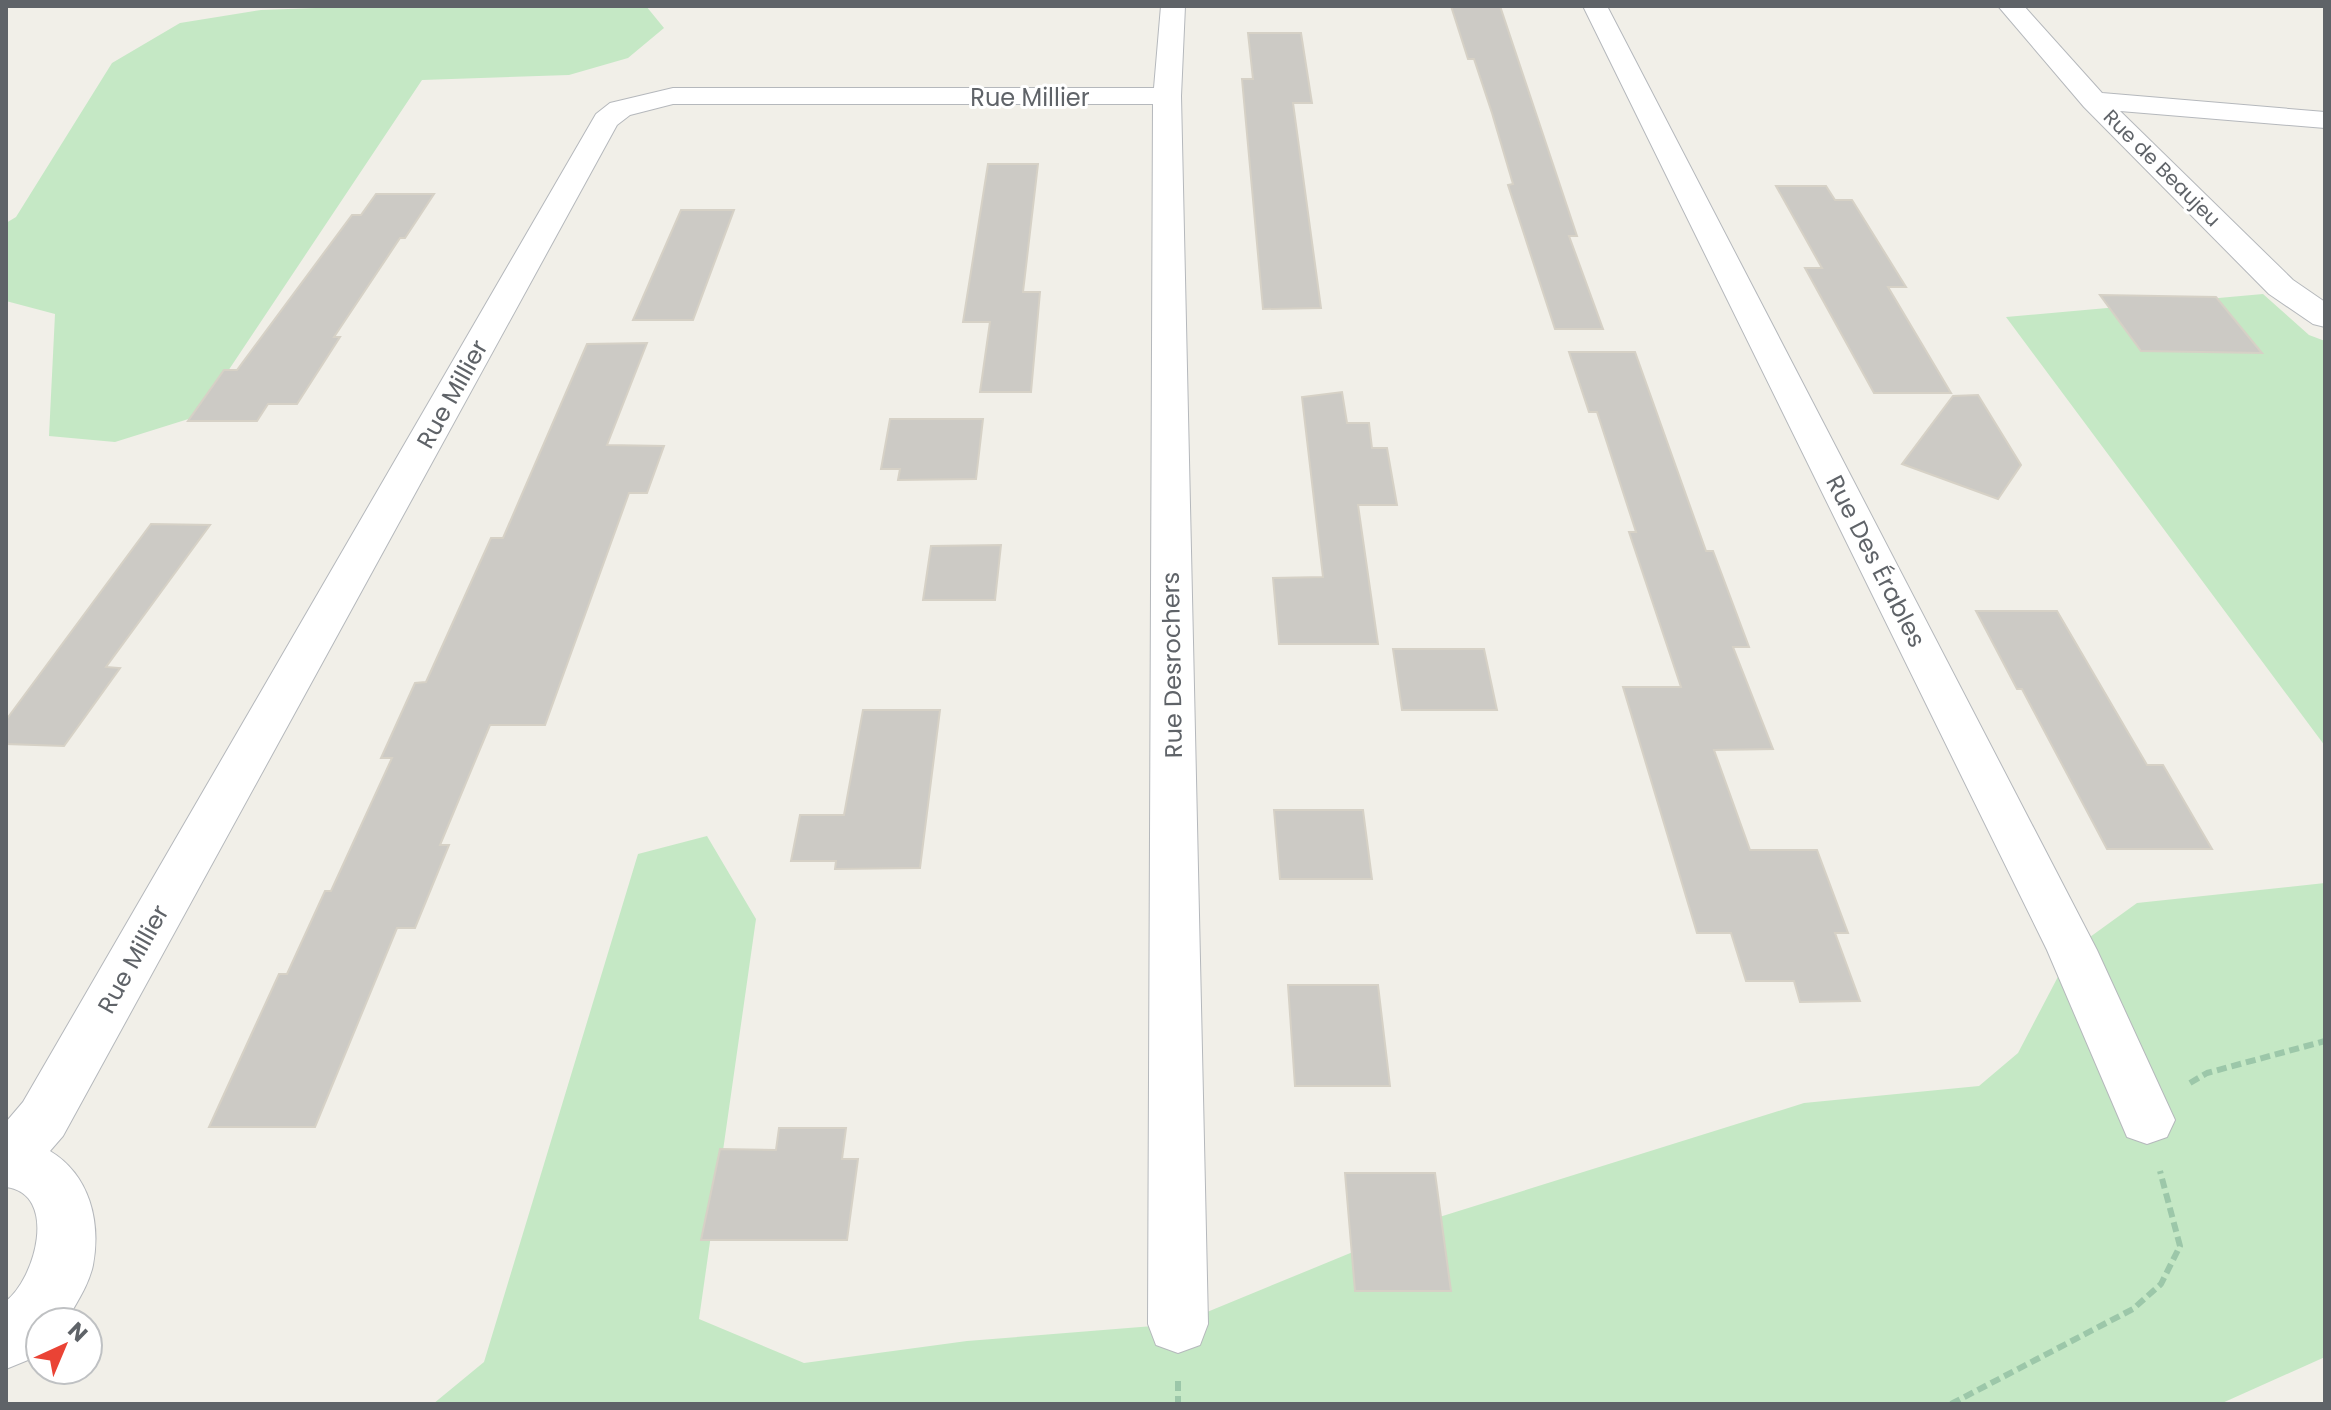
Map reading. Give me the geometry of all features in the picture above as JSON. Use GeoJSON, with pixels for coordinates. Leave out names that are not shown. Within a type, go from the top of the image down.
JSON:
{"type":"FeatureCollection","features":[{"type":"Feature","properties":{"kind":"street","name":"Rue Desrochers"},"geometry":{"type":"LineString","coordinates":[[1173,6],[1167,96],[1178,1324]]}},
{"type":"Feature","properties":{"kind":"street","name":"Rue Des Érables"},"geometry":{"type":"LineString","coordinates":[[1595,6],[2072,950],[2147,1120]]}},
{"type":"Feature","properties":{"kind":"street","name":"Rue de Beaujeu"},"geometry":{"type":"LineString","coordinates":[[2010,6],[2094,101],[2281,287],[2325,317]]}},
{"type":"Feature","properties":{"kind":"street","name":"Rue Millier"},"geometry":{"type":"LineString","coordinates":[[6,1339],[39,1313],[63,1267],[67,1212],[45,1178],[9,1160],[43,1119],[606,120],[620,109],[673,96],[1167,96]]}},
{"type":"Feature","properties":{"kind":"street"},"geometry":{"type":"LineString","coordinates":[[2094,101],[2325,120]]}},
{"type":"Feature","properties":{"kind":"path"},"geometry":{"type":"LineString","coordinates":[[1951,1404],[2133,1309],[2161,1284],[2180,1246],[2147,1120],[2167,1095],[2207,1073],[2325,1041]]}},
{"type":"Feature","properties":{"kind":"green space"},"geometry":{"type":"Polygon","coordinates":[[[370,6],[646,6],[664,28],[628,58],[569,75],[422,80],[198,416],[115,442],[49,436],[55,314],[6,301],[6,223],[16,217],[112,63],[180,23],[261,10],[370,6]]]}},
{"type":"Feature","properties":{"kind":"green space"},"geometry":{"type":"Polygon","coordinates":[[[2263,294],[2309,335],[2325,341],[2325,746],[2006,317],[2263,294]]]}},
{"type":"Feature","properties":{"kind":"green space"},"geometry":{"type":"Polygon","coordinates":[[[707,836],[756,919],[699,1319],[804,1363],[967,1341],[1178,1324],[1433,1219],[1804,1103],[1979,1086],[2018,1053],[2072,950],[2137,903],[2325,883],[2325,1357],[2220,1404],[433,1404],[484,1362],[638,854],[707,836]]]}},
{"type":"Feature","properties":{"kind":"building"},"geometry":{"type":"Polygon","coordinates":[[[1451,6],[1500,6],[1577,236],[1569,236],[1603,329],[1555,329],[1508,185],[1513,184],[1492,113],[1474,59],[1468,59],[1451,6]]]}},
{"type":"Feature","properties":{"kind":"building"},"geometry":{"type":"Polygon","coordinates":[[[1248,33],[1301,33],[1312,103],[1293,103],[1321,308],[1263,309],[1242,79],[1253,79],[1248,33]]]}},
{"type":"Feature","properties":{"kind":"building"},"geometry":{"type":"Polygon","coordinates":[[[988,164],[1038,164],[1023,292],[1040,292],[1031,392],[980,392],[990,322],[963,322],[988,164]]]}},
{"type":"Feature","properties":{"kind":"building"},"geometry":{"type":"Polygon","coordinates":[[[1776,186],[1826,186],[1835,200],[1852,200],[1906,287],[1888,287],[1951,393],[1874,393],[1805,268],[1822,268],[1776,186]]]}},
{"type":"Feature","properties":{"kind":"building"},"geometry":{"type":"Polygon","coordinates":[[[376,194],[434,194],[405,238],[400,238],[334,337],[340,337],[297,404],[268,404],[257,421],[188,421],[224,370],[237,370],[352,215],[361,215],[376,194]]]}},
{"type":"Feature","properties":{"kind":"building"},"geometry":{"type":"Polygon","coordinates":[[[681,210],[734,210],[693,320],[633,320],[681,210]]]}},
{"type":"Feature","properties":{"kind":"building"},"geometry":{"type":"Polygon","coordinates":[[[2100,295],[2216,297],[2262,353],[2141,351],[2100,295]]]}},
{"type":"Feature","properties":{"kind":"building"},"geometry":{"type":"Polygon","coordinates":[[[647,343],[607,445],[664,446],[647,493],[629,493],[545,725],[490,725],[440,845],[449,845],[415,928],[397,928],[315,1127],[209,1127],[279,974],[287,974],[325,891],[331,891],[392,758],[381,758],[415,683],[426,682],[491,538],[503,538],[587,344],[647,343]]]}},
{"type":"Feature","properties":{"kind":"building"},"geometry":{"type":"Polygon","coordinates":[[[1569,352],[1635,352],[1706,551],[1713,551],[1749,647],[1733,647],[1773,749],[1714,750],[1750,850],[1817,850],[1848,933],[1835,933],[1860,1001],[1800,1002],[1794,981],[1746,981],[1731,933],[1697,933],[1623,687],[1681,687],[1629,532],[1636,532],[1597,412],[1589,412],[1569,352]]]}},
{"type":"Feature","properties":{"kind":"building"},"geometry":{"type":"Polygon","coordinates":[[[1342,392],[1347,423],[1369,423],[1372,448],[1387,448],[1397,505],[1358,505],[1378,644],[1279,644],[1273,578],[1323,577],[1302,397],[1342,392]]]}},
{"type":"Feature","properties":{"kind":"building"},"geometry":{"type":"Polygon","coordinates":[[[1978,395],[2021,465],[1998,499],[1902,464],[1953,396],[1978,395]]]}},
{"type":"Feature","properties":{"kind":"building"},"geometry":{"type":"Polygon","coordinates":[[[890,419],[983,419],[976,479],[898,480],[900,469],[881,469],[890,419]]]}},
{"type":"Feature","properties":{"kind":"building"},"geometry":{"type":"Polygon","coordinates":[[[151,524],[210,525],[106,667],[120,668],[64,746],[6,744],[6,720],[151,524]]]}},
{"type":"Feature","properties":{"kind":"building"},"geometry":{"type":"Polygon","coordinates":[[[1001,545],[995,600],[923,600],[931,546],[1001,545]]]}},
{"type":"Feature","properties":{"kind":"building"},"geometry":{"type":"Polygon","coordinates":[[[1976,611],[2057,611],[2147,765],[2163,765],[2212,849],[2107,849],[2022,689],[2017,689],[1976,611]]]}},
{"type":"Feature","properties":{"kind":"building"},"geometry":{"type":"Polygon","coordinates":[[[1393,649],[1484,649],[1497,710],[1402,710],[1393,649]]]}},
{"type":"Feature","properties":{"kind":"building"},"geometry":{"type":"Polygon","coordinates":[[[863,710],[940,710],[920,868],[835,869],[836,861],[791,861],[800,815],[844,815],[863,710]]]}},
{"type":"Feature","properties":{"kind":"building"},"geometry":{"type":"Polygon","coordinates":[[[1274,810],[1363,810],[1372,879],[1280,879],[1274,810]]]}},
{"type":"Feature","properties":{"kind":"building"},"geometry":{"type":"Polygon","coordinates":[[[1288,985],[1378,985],[1390,1086],[1295,1086],[1288,985]]]}},
{"type":"Feature","properties":{"kind":"building"},"geometry":{"type":"Polygon","coordinates":[[[779,1128],[846,1128],[842,1159],[858,1159],[847,1240],[701,1240],[720,1149],[776,1150],[779,1128]]]}},
{"type":"Feature","properties":{"kind":"building"},"geometry":{"type":"Polygon","coordinates":[[[1345,1173],[1435,1173],[1451,1291],[1355,1291],[1345,1173]]]}}]}
